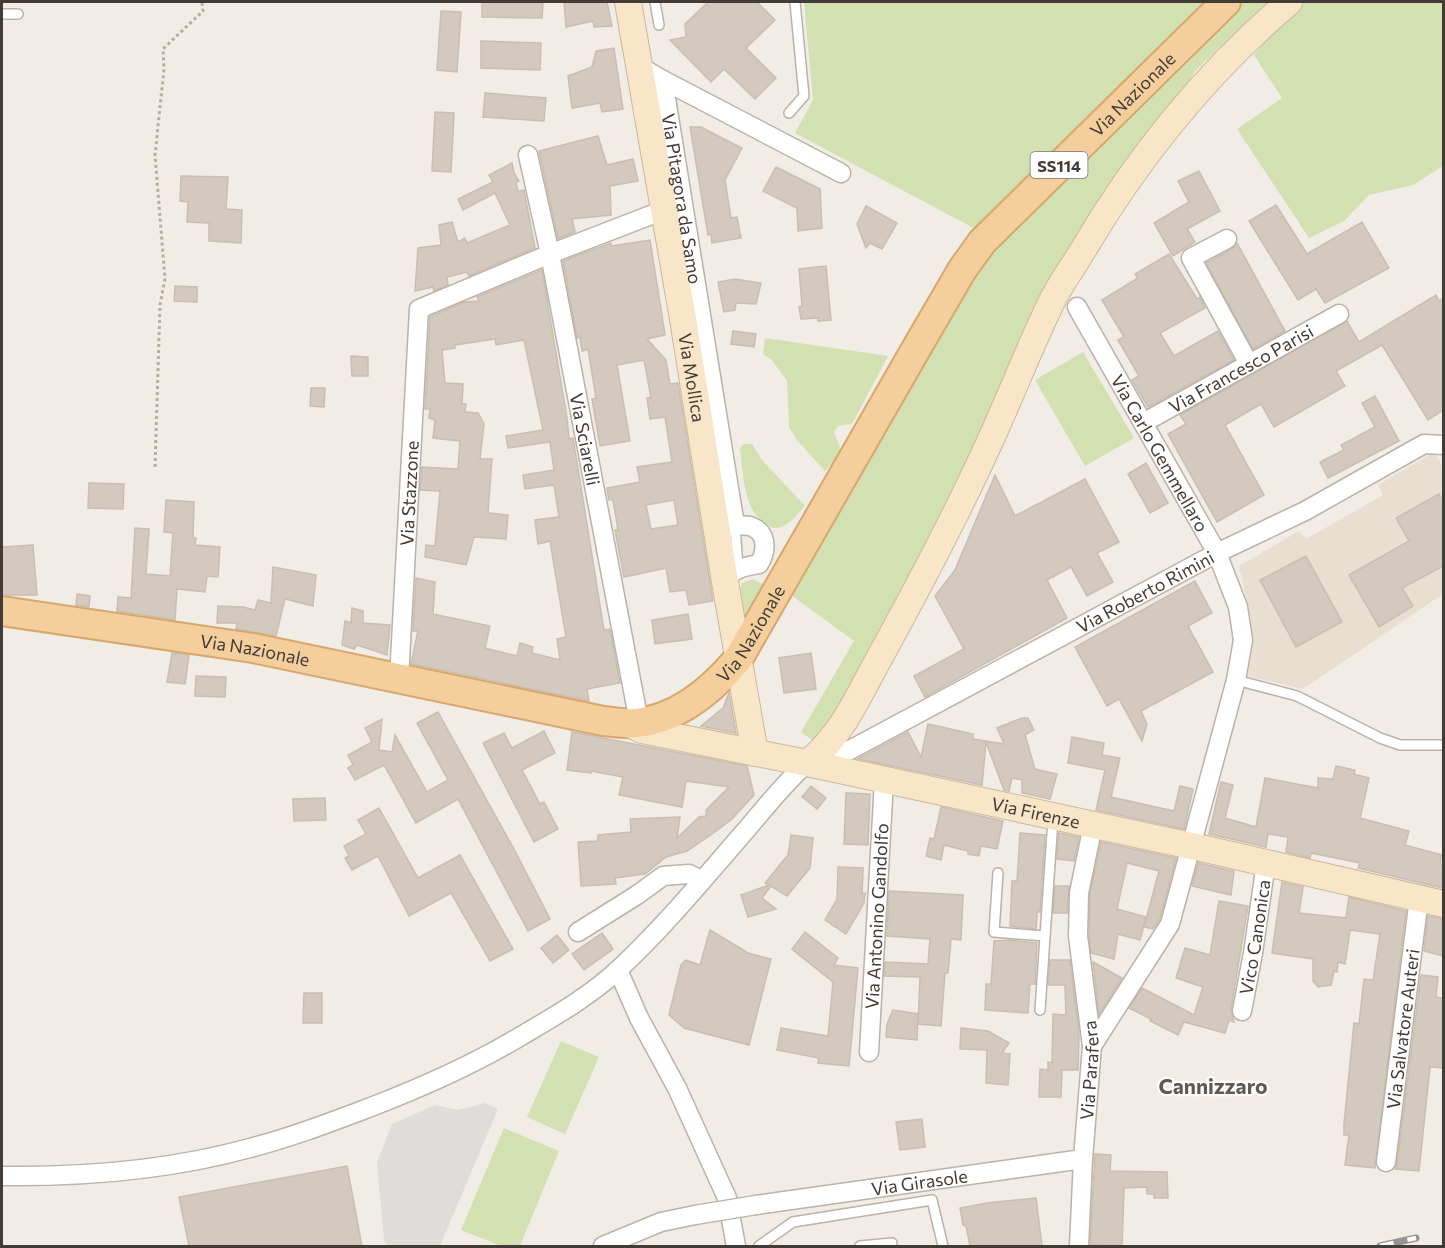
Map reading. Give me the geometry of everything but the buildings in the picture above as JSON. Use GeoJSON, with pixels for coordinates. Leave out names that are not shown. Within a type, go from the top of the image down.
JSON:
{"type":"FeatureCollection","features":[{"type":"Feature","properties":{"kind":"main road","name":"Via Nazionale"},"geometry":{"type":"LineString","coordinates":[[2,611],[253,648],[603,721],[652,724],[698,699],[720,680],[738,659],[962,270],[982,242],[1226,2]]}},
{"type":"Feature","properties":{"kind":"street","name":"Via Mollica"},"geometry":{"type":"LineString","coordinates":[[628,2],[664,210],[693,319],[726,527],[738,659],[755,753]]}},
{"type":"Feature","properties":{"kind":"street"},"geometry":{"type":"LineString","coordinates":[[829,759],[843,724],[907,608],[991,441],[1053,300],[1114,198],[1133,170],[1184,107],[1256,30],[1289,2]]}},
{"type":"Feature","properties":{"kind":"street","name":"Via Pitagora da Samo"},"geometry":{"type":"LineString","coordinates":[[639,66],[841,173]]}},
{"type":"Feature","properties":{"kind":"street","name":"Via Pitagora da Samo"},"geometry":{"type":"LineString","coordinates":[[663,80],[693,319]]}},
{"type":"Feature","properties":{"kind":"street","name":"Via Sciarelli"},"geometry":{"type":"LineString","coordinates":[[528,155],[652,724]]}},
{"type":"Feature","properties":{"kind":"street"},"geometry":{"type":"LineString","coordinates":[[550,254],[664,210]]}},
{"type":"Feature","properties":{"kind":"street"},"geometry":{"type":"LineString","coordinates":[[1227,239],[1191,258],[1249,364]]}},
{"type":"Feature","properties":{"kind":"street","name":"Via Stazzone"},"geometry":{"type":"LineString","coordinates":[[399,679],[419,309],[550,254]]}},
{"type":"Feature","properties":{"kind":"street","name":"Via Carlo Gemmellaro"},"geometry":{"type":"LineString","coordinates":[[1077,307],[1217,553],[1238,607],[1243,640],[1236,680],[1170,924],[1092,1046]]}},
{"type":"Feature","properties":{"kind":"street","name":"Via Francesco Parisi"},"geometry":{"type":"LineString","coordinates":[[1143,423],[1339,314]]}},
{"type":"Feature","properties":{"kind":"street","name":"Via Roberto Rimini"},"geometry":{"type":"LineString","coordinates":[[2,1176],[56,1176],[181,1163],[248,1149],[310,1130],[431,1084],[498,1050],[563,1011],[618,970],[702,881],[778,793],[829,759],[1217,553],[1305,511],[1424,444],[1443,445]]}},
{"type":"Feature","properties":{"kind":"street"},"geometry":{"type":"LineString","coordinates":[[726,527],[750,526],[759,532],[765,543],[765,554],[759,564],[731,575]]}},
{"type":"Feature","properties":{"kind":"street","name":"Via Firenze"},"geometry":{"type":"LineString","coordinates":[[652,724],[755,753],[829,759],[884,780],[1443,904]]}},
{"type":"Feature","properties":{"kind":"street","name":"Via Antonino Gandolfo"},"geometry":{"type":"LineString","coordinates":[[869,1052],[884,780]]}},
{"type":"Feature","properties":{"kind":"street","name":"Via Parafera"},"geometry":{"type":"LineString","coordinates":[[1078,1246],[1092,1046],[1078,936],[1079,893],[1093,825]]}},
{"type":"Feature","properties":{"kind":"street","name":"Vico Canonica"},"geometry":{"type":"LineString","coordinates":[[1242,1011],[1254,953],[1266,863]]}},
{"type":"Feature","properties":{"kind":"street"},"geometry":{"type":"LineString","coordinates":[[578,932],[663,876],[689,874],[702,881]]}},
{"type":"Feature","properties":{"kind":"street","name":"Via Salvatore Auteri"},"geometry":{"type":"LineString","coordinates":[[1386,1161],[1419,898]]}},
{"type":"Feature","properties":{"kind":"street"},"geometry":{"type":"LineString","coordinates":[[618,970],[639,1018],[677,1088],[727,1198],[736,1246]]}},
{"type":"Feature","properties":{"kind":"street","name":"Via Girasole"},"geometry":{"type":"LineString","coordinates":[[603,1246],[661,1222],[695,1215],[1083,1159]]}},
{"type":"Feature","properties":{"kind":"lane"},"geometry":{"type":"LineString","coordinates":[[655,2],[659,25]]}},
{"type":"Feature","properties":{"kind":"lane"},"geometry":{"type":"LineString","coordinates":[[789,113],[804,96],[795,2]]}},
{"type":"Feature","properties":{"kind":"lane"},"geometry":{"type":"LineString","coordinates":[[2,14],[18,14]]}},
{"type":"Feature","properties":{"kind":"lane"},"geometry":{"type":"LineString","coordinates":[[1236,680],[1297,696],[1380,738],[1401,746],[1443,745]]}},
{"type":"Feature","properties":{"kind":"lane"},"geometry":{"type":"LineString","coordinates":[[1040,1010],[1053,817]]}},
{"type":"Feature","properties":{"kind":"lane"},"geometry":{"type":"LineString","coordinates":[[998,873],[994,932],[1045,936]]}},
{"type":"Feature","properties":{"kind":"lane"},"geometry":{"type":"LineString","coordinates":[[759,1246],[793,1222],[933,1200],[943,1246]]}},
{"type":"Feature","properties":{"kind":"lane"},"geometry":{"type":"LineString","coordinates":[[860,1246],[892,1243]]}},
{"type":"Feature","properties":{"kind":"path"},"geometry":{"type":"LineString","coordinates":[[155,467],[160,305],[165,279],[155,155],[164,49],[203,11],[202,2]]}},
{"type":"Feature","properties":{"kind":"shaded area"},"geometry":{"type":"Polygon","coordinates":[[[1434,452],[1443,467],[1443,594],[1303,689],[1248,676],[1251,619],[1239,566],[1299,531],[1306,539],[1383,495],[1378,485],[1434,452]]]}},
{"type":"Feature","properties":{"kind":"shaded area"},"geometry":{"type":"Polygon","coordinates":[[[485,1103],[498,1109],[440,1246],[388,1246],[384,1240],[377,1162],[392,1124],[435,1105],[458,1110],[485,1103]]]}},
{"type":"Feature","properties":{"kind":"green space"},"geometry":{"type":"Polygon","coordinates":[[[804,2],[1212,2],[981,232],[795,133],[813,100],[804,2]]]}},
{"type":"Feature","properties":{"kind":"green space"},"geometry":{"type":"Polygon","coordinates":[[[1240,2],[1279,2],[1260,19],[1238,30],[1194,72],[1177,107],[984,438],[860,682],[816,743],[801,732],[854,641],[791,595],[899,401],[989,252],[1200,38],[1240,2]]]}},
{"type":"Feature","properties":{"kind":"green space"},"geometry":{"type":"Polygon","coordinates":[[[1302,2],[1443,2],[1443,166],[1413,185],[1369,195],[1344,221],[1309,238],[1237,129],[1282,98],[1254,55],[1287,14],[1302,2]]]}},
{"type":"Feature","properties":{"kind":"green space"},"geometry":{"type":"Polygon","coordinates":[[[765,338],[888,356],[852,424],[838,426],[834,432],[841,450],[839,456],[825,471],[797,440],[789,427],[787,381],[772,360],[763,354],[765,338]]]}},
{"type":"Feature","properties":{"kind":"green space"},"geometry":{"type":"Polygon","coordinates":[[[1083,352],[1134,438],[1085,466],[1035,380],[1083,352]]]}},
{"type":"Feature","properties":{"kind":"green space"},"geometry":{"type":"Polygon","coordinates":[[[743,444],[752,444],[762,460],[805,506],[782,527],[770,527],[757,516],[752,508],[745,489],[740,449],[743,444]]]}},
{"type":"Feature","properties":{"kind":"green space"},"geometry":{"type":"Polygon","coordinates":[[[753,579],[766,584],[747,629],[740,589],[742,583],[753,579]]]}},
{"type":"Feature","properties":{"kind":"green space"},"geometry":{"type":"Polygon","coordinates":[[[561,1041],[599,1057],[565,1134],[527,1117],[561,1041]]]}},
{"type":"Feature","properties":{"kind":"green space"},"geometry":{"type":"Polygon","coordinates":[[[504,1128],[559,1151],[520,1246],[501,1246],[461,1230],[504,1128]]]}},
{"type":"Feature","properties":{"kind":"railway"},"geometry":{"type":"LineString","coordinates":[[1380,1246],[1416,1238]]}},
{"type":"Feature","properties":{"kind":"district","name":"Cannizzaro"},"geometry":{"type":"Point","coordinates":[1213,1085]}}]}
